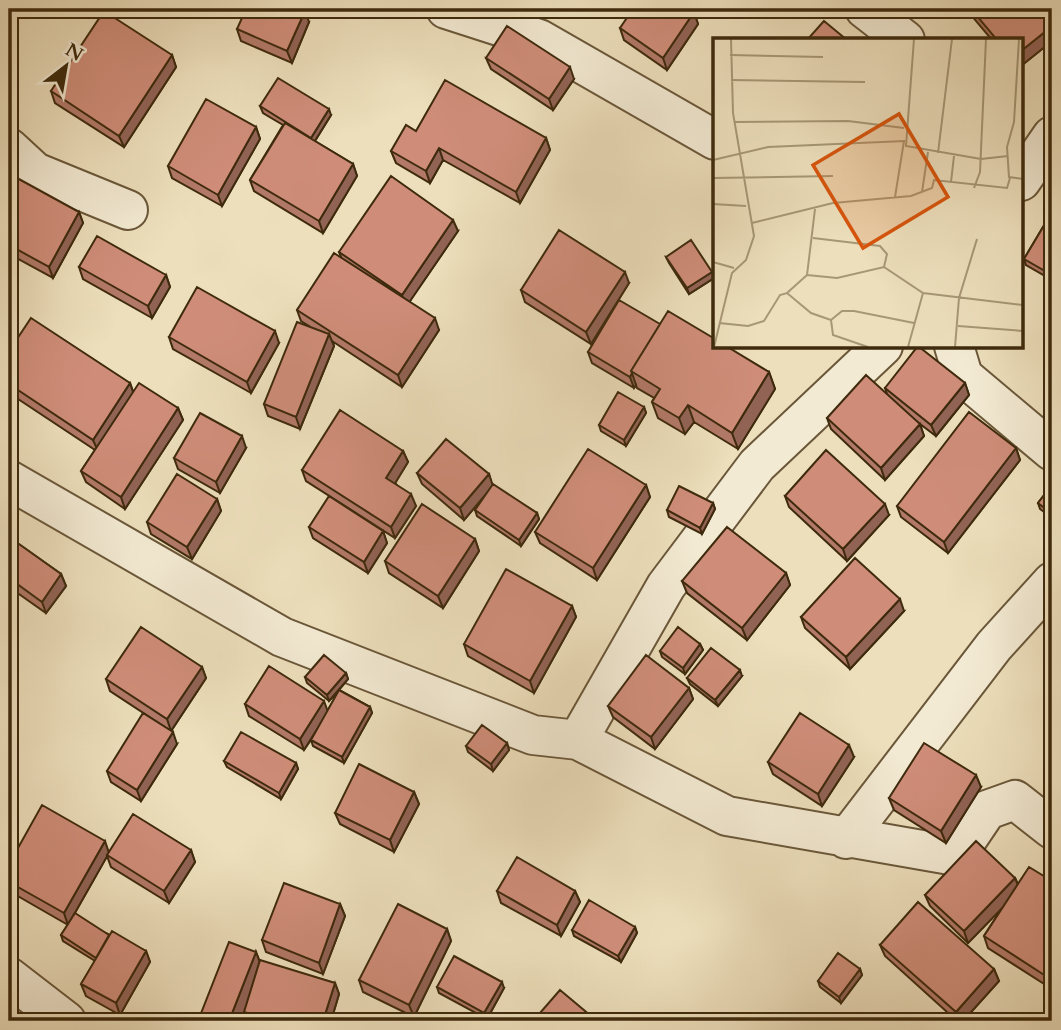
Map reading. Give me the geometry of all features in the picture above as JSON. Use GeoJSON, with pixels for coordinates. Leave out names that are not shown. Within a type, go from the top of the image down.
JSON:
{"type":"FeatureCollection","features":[{"type":"Feature","properties":{"kind":"street"},"geometry":{"type":"LineString","coordinates":[[446,9],[539,39],[713,139]]}},
{"type":"Feature","properties":{"kind":"street"},"geometry":{"type":"LineString","coordinates":[[865,9],[902,38]]}},
{"type":"Feature","properties":{"kind":"street"},"geometry":{"type":"LineString","coordinates":[[9,148],[35,172],[128,210]]}},
{"type":"Feature","properties":{"kind":"street"},"geometry":{"type":"LineString","coordinates":[[578,740],[666,586],[757,465],[881,348]]}},
{"type":"Feature","properties":{"kind":"street"},"geometry":{"type":"LineString","coordinates":[[955,348],[963,376],[1052,451]]}},
{"type":"Feature","properties":{"kind":"street"},"geometry":{"type":"LineString","coordinates":[[9,480],[282,637],[533,735],[578,740],[727,816],[846,839],[956,856],[988,810],[1015,800],[1052,829]]}},
{"type":"Feature","properties":{"kind":"street"},"geometry":{"type":"LineString","coordinates":[[846,839],[993,646],[1052,582]]}},
{"type":"Feature","properties":{"kind":"street"},"geometry":{"type":"LineString","coordinates":[[9,977],[66,1021]]}},
{"type":"Feature","properties":{"kind":"building"},"geometry":{"type":"Polygon","coordinates":[[[246,9],[305,11],[287,51],[237,29],[246,9]]]}},
{"type":"Feature","properties":{"kind":"building"},"geometry":{"type":"Polygon","coordinates":[[[633,9],[689,9],[694,12],[663,58],[620,28],[633,9]]]}},
{"type":"Feature","properties":{"kind":"building"},"geometry":{"type":"Polygon","coordinates":[[[971,9],[1036,9],[1051,27],[1023,49],[1023,38],[995,38],[971,9]]]}},
{"type":"Feature","properties":{"kind":"building"},"geometry":{"type":"Polygon","coordinates":[[[104,11],[172,55],[119,136],[51,91],[104,11]]]}},
{"type":"Feature","properties":{"kind":"building"},"geometry":{"type":"Polygon","coordinates":[[[824,21],[845,38],[809,38],[824,21]]]}},
{"type":"Feature","properties":{"kind":"building"},"geometry":{"type":"Polygon","coordinates":[[[507,26],[570,67],[549,99],[486,58],[507,26]]]}},
{"type":"Feature","properties":{"kind":"building"},"geometry":{"type":"Polygon","coordinates":[[[278,78],[329,109],[311,138],[260,106],[278,78]]]}},
{"type":"Feature","properties":{"kind":"building"},"geometry":{"type":"Polygon","coordinates":[[[445,80],[546,138],[516,192],[439,148],[426,171],[391,151],[406,125],[416,131],[445,80]]]}},
{"type":"Feature","properties":{"kind":"building"},"geometry":{"type":"Polygon","coordinates":[[[206,99],[256,127],[218,195],[168,166],[206,99]]]}},
{"type":"Feature","properties":{"kind":"building"},"geometry":{"type":"Polygon","coordinates":[[[285,123],[353,164],[319,221],[250,180],[285,123]]]}},
{"type":"Feature","properties":{"kind":"building"},"geometry":{"type":"Polygon","coordinates":[[[391,176],[453,220],[402,295],[339,252],[391,176]]]}},
{"type":"Feature","properties":{"kind":"building"},"geometry":{"type":"Polygon","coordinates":[[[17,178],[79,212],[49,267],[9,245],[9,194],[17,178]]]}},
{"type":"Feature","properties":{"kind":"building"},"geometry":{"type":"Polygon","coordinates":[[[1052,212],[1052,275],[1024,259],[1052,212]]]}},
{"type":"Feature","properties":{"kind":"building"},"geometry":{"type":"Polygon","coordinates":[[[559,230],[625,272],[586,332],[521,290],[559,230]]]}},
{"type":"Feature","properties":{"kind":"building"},"geometry":{"type":"Polygon","coordinates":[[[97,236],[166,275],[148,306],[79,267],[97,236]]]}},
{"type":"Feature","properties":{"kind":"building"},"geometry":{"type":"Polygon","coordinates":[[[691,240],[712,272],[687,288],[666,257],[691,240]]]}},
{"type":"Feature","properties":{"kind":"building"},"geometry":{"type":"Polygon","coordinates":[[[334,253],[435,318],[398,375],[297,310],[334,253]]]}},
{"type":"Feature","properties":{"kind":"building"},"geometry":{"type":"Polygon","coordinates":[[[197,287],[275,331],[247,382],[169,337],[197,287]]]}},
{"type":"Feature","properties":{"kind":"building"},"geometry":{"type":"Polygon","coordinates":[[[619,300],[660,324],[630,377],[588,352],[619,300]]]}},
{"type":"Feature","properties":{"kind":"building"},"geometry":{"type":"Polygon","coordinates":[[[668,311],[713,338],[713,348],[729,348],[769,372],[732,433],[688,405],[679,418],[652,402],[660,389],[631,371],[668,311]]]}},
{"type":"Feature","properties":{"kind":"building"},"geometry":{"type":"Polygon","coordinates":[[[31,318],[130,383],[93,440],[9,384],[9,351],[31,318]]]}},
{"type":"Feature","properties":{"kind":"building"},"geometry":{"type":"Polygon","coordinates":[[[297,322],[329,334],[296,417],[264,404],[297,322]]]}},
{"type":"Feature","properties":{"kind":"building"},"geometry":{"type":"Polygon","coordinates":[[[916,348],[921,348],[965,383],[931,425],[885,388],[916,348]]]}},
{"type":"Feature","properties":{"kind":"building"},"geometry":{"type":"Polygon","coordinates":[[[866,375],[920,424],[881,468],[827,418],[866,375]]]}},
{"type":"Feature","properties":{"kind":"building"},"geometry":{"type":"Polygon","coordinates":[[[139,383],[178,408],[121,497],[81,471],[139,383]]]}},
{"type":"Feature","properties":{"kind":"building"},"geometry":{"type":"Polygon","coordinates":[[[618,392],[644,407],[624,440],[599,425],[618,392]]]}},
{"type":"Feature","properties":{"kind":"building"},"geometry":{"type":"Polygon","coordinates":[[[340,410],[403,451],[386,478],[411,494],[391,527],[302,470],[340,410]]]}},
{"type":"Feature","properties":{"kind":"building"},"geometry":{"type":"Polygon","coordinates":[[[969,412],[1016,448],[944,542],[897,506],[969,412]]]}},
{"type":"Feature","properties":{"kind":"building"},"geometry":{"type":"Polygon","coordinates":[[[200,413],[242,436],[216,482],[174,458],[200,413]]]}},
{"type":"Feature","properties":{"kind":"building"},"geometry":{"type":"Polygon","coordinates":[[[446,439],[489,474],[460,508],[417,473],[446,439]]]}},
{"type":"Feature","properties":{"kind":"building"},"geometry":{"type":"Polygon","coordinates":[[[588,449],[646,485],[593,568],[535,532],[588,449]]]}},
{"type":"Feature","properties":{"kind":"building"},"geometry":{"type":"Polygon","coordinates":[[[826,450],[885,504],[843,549],[785,496],[826,450]]]}},
{"type":"Feature","properties":{"kind":"building"},"geometry":{"type":"Polygon","coordinates":[[[177,474],[217,499],[187,547],[147,522],[177,474]]]}},
{"type":"Feature","properties":{"kind":"building"},"geometry":{"type":"Polygon","coordinates":[[[493,484],[537,513],[519,540],[475,510],[493,484]]]}},
{"type":"Feature","properties":{"kind":"building"},"geometry":{"type":"Polygon","coordinates":[[[1052,485],[1052,514],[1038,503],[1052,485]]]}},
{"type":"Feature","properties":{"kind":"building"},"geometry":{"type":"Polygon","coordinates":[[[679,486],[713,503],[700,528],[667,510],[679,486]]]}},
{"type":"Feature","properties":{"kind":"building"},"geometry":{"type":"Polygon","coordinates":[[[329,496],[383,531],[364,562],[309,527],[329,496]]]}},
{"type":"Feature","properties":{"kind":"building"},"geometry":{"type":"Polygon","coordinates":[[[422,504],[475,539],[438,596],[385,561],[422,504]]]}},
{"type":"Feature","properties":{"kind":"building"},"geometry":{"type":"Polygon","coordinates":[[[727,527],[786,573],[742,628],[682,581],[727,527]]]}},
{"type":"Feature","properties":{"kind":"building"},"geometry":{"type":"Polygon","coordinates":[[[9,537],[61,574],[42,602],[9,578],[9,537]]]}},
{"type":"Feature","properties":{"kind":"building"},"geometry":{"type":"Polygon","coordinates":[[[855,558],[900,599],[846,657],[801,617],[855,558]]]}},
{"type":"Feature","properties":{"kind":"building"},"geometry":{"type":"Polygon","coordinates":[[[506,569],[572,606],[530,681],[464,644],[506,569]]]}},
{"type":"Feature","properties":{"kind":"building"},"geometry":{"type":"Polygon","coordinates":[[[141,627],[202,667],[167,719],[106,679],[141,627]]]}},
{"type":"Feature","properties":{"kind":"building"},"geometry":{"type":"Polygon","coordinates":[[[678,627],[700,644],[683,668],[660,651],[678,627]]]}},
{"type":"Feature","properties":{"kind":"building"},"geometry":{"type":"Polygon","coordinates":[[[711,648],[740,670],[715,700],[687,678],[711,648]]]}},
{"type":"Feature","properties":{"kind":"building"},"geometry":{"type":"Polygon","coordinates":[[[324,655],[346,673],[327,695],[305,677],[324,655]]]}},
{"type":"Feature","properties":{"kind":"building"},"geometry":{"type":"Polygon","coordinates":[[[646,655],[689,688],[651,737],[608,706],[646,655]]]}},
{"type":"Feature","properties":{"kind":"building"},"geometry":{"type":"Polygon","coordinates":[[[269,666],[324,701],[300,739],[245,704],[269,666]]]}},
{"type":"Feature","properties":{"kind":"building"},"geometry":{"type":"Polygon","coordinates":[[[339,690],[370,707],[342,757],[311,740],[339,690]]]}},
{"type":"Feature","properties":{"kind":"building"},"geometry":{"type":"Polygon","coordinates":[[[143,713],[173,732],[137,790],[107,771],[143,713]]]}},
{"type":"Feature","properties":{"kind":"building"},"geometry":{"type":"Polygon","coordinates":[[[800,713],[849,745],[818,794],[768,762],[800,713]]]}},
{"type":"Feature","properties":{"kind":"building"},"geometry":{"type":"Polygon","coordinates":[[[482,725],[507,743],[491,764],[466,746],[482,725]]]}},
{"type":"Feature","properties":{"kind":"building"},"geometry":{"type":"Polygon","coordinates":[[[241,732],[296,763],[279,793],[224,761],[241,732]]]}},
{"type":"Feature","properties":{"kind":"building"},"geometry":{"type":"Polygon","coordinates":[[[924,743],[976,775],[941,831],[889,798],[924,743]]]}},
{"type":"Feature","properties":{"kind":"building"},"geometry":{"type":"Polygon","coordinates":[[[359,764],[414,792],[390,840],[335,813],[359,764]]]}},
{"type":"Feature","properties":{"kind":"building"},"geometry":{"type":"Polygon","coordinates":[[[42,805],[105,841],[64,913],[9,882],[9,864],[42,805]]]}},
{"type":"Feature","properties":{"kind":"building"},"geometry":{"type":"Polygon","coordinates":[[[133,814],[191,850],[164,891],[107,855],[133,814]]]}},
{"type":"Feature","properties":{"kind":"building"},"geometry":{"type":"Polygon","coordinates":[[[976,841],[1015,878],[964,931],[925,895],[976,841]]]}},
{"type":"Feature","properties":{"kind":"building"},"geometry":{"type":"Polygon","coordinates":[[[517,857],[575,891],[557,925],[497,891],[517,857]]]}},
{"type":"Feature","properties":{"kind":"building"},"geometry":{"type":"Polygon","coordinates":[[[1029,867],[1052,881],[1052,980],[984,936],[1029,867]]]}},
{"type":"Feature","properties":{"kind":"building"},"geometry":{"type":"Polygon","coordinates":[[[284,883],[340,904],[319,963],[262,940],[284,883]]]}},
{"type":"Feature","properties":{"kind":"building"},"geometry":{"type":"Polygon","coordinates":[[[589,900],[635,927],[618,956],[572,930],[589,900]]]}},
{"type":"Feature","properties":{"kind":"building"},"geometry":{"type":"Polygon","coordinates":[[[918,902],[994,969],[956,1012],[880,945],[918,902]]]}},
{"type":"Feature","properties":{"kind":"building"},"geometry":{"type":"Polygon","coordinates":[[[398,904],[447,929],[409,1005],[359,980],[398,904]]]}},
{"type":"Feature","properties":{"kind":"building"},"geometry":{"type":"Polygon","coordinates":[[[75,913],[109,935],[96,958],[61,935],[75,913]]]}},
{"type":"Feature","properties":{"kind":"building"},"geometry":{"type":"Polygon","coordinates":[[[112,931],[146,951],[116,1003],[81,984],[112,931]]]}},
{"type":"Feature","properties":{"kind":"building"},"geometry":{"type":"Polygon","coordinates":[[[229,942],[256,952],[229,1021],[198,1021],[229,942]]]}},
{"type":"Feature","properties":{"kind":"building"},"geometry":{"type":"Polygon","coordinates":[[[838,953],[860,969],[839,997],[818,981],[838,953]]]}},
{"type":"Feature","properties":{"kind":"building"},"geometry":{"type":"Polygon","coordinates":[[[454,956],[502,982],[484,1013],[437,987],[454,956]]]}},
{"type":"Feature","properties":{"kind":"building"},"geometry":{"type":"Polygon","coordinates":[[[260,960],[335,983],[323,1021],[274,1021],[244,1012],[260,960]]]}},
{"type":"Feature","properties":{"kind":"building"},"geometry":{"type":"Polygon","coordinates":[[[560,990],[597,1021],[533,1021],[560,990]]]}},
{"type":"Feature","properties":{"kind":"building"},"geometry":{"type":"Polygon","coordinates":[[[399,1014],[423,1021],[397,1021],[399,1014]]]}}]}
